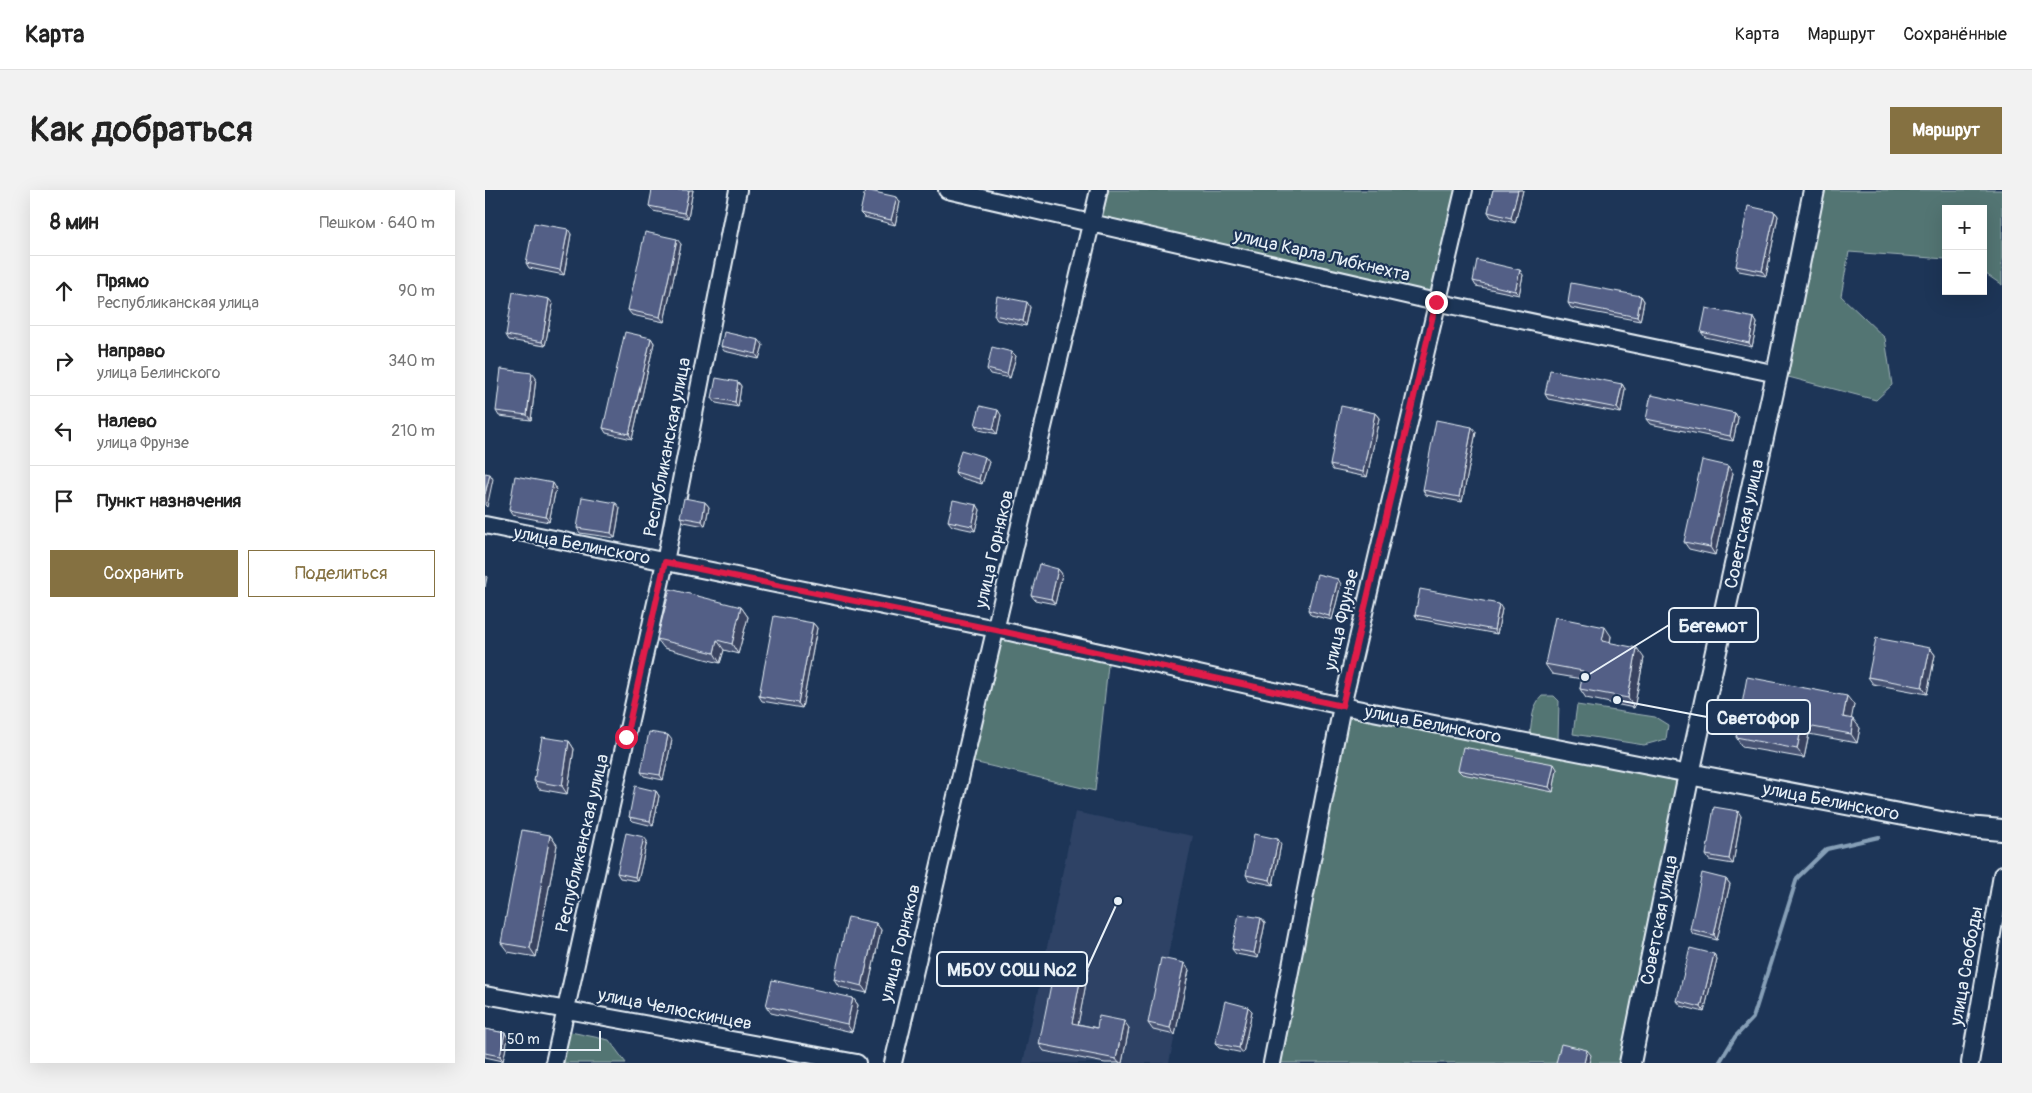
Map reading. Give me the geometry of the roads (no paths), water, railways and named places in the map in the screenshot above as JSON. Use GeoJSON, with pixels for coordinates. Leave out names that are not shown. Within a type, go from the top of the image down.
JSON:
{"type":"FeatureCollection","features":[{"type":"Feature","properties":{"kind":"street","name":"Республиканская улица"},"geometry":{"type":"LineString","coordinates":[[554,1063],[665,562],[738,190]]}},
{"type":"Feature","properties":{"kind":"street","name":"улица Карла Либкнехта"},"geometry":{"type":"LineString","coordinates":[[947,190],[1436,302],[1777,374]]}},
{"type":"Feature","properties":{"kind":"street","name":"улица Горняков"},"geometry":{"type":"LineString","coordinates":[[893,1063],[1099,190]]}},
{"type":"Feature","properties":{"kind":"street","name":"улица Фрунзе"},"geometry":{"type":"LineString","coordinates":[[1272,1063],[1342,706],[1464,190]]}},
{"type":"Feature","properties":{"kind":"street","name":"Советская улица"},"geometry":{"type":"LineString","coordinates":[[1630,1063],[1689,774],[1777,374],[1814,190]]}},
{"type":"Feature","properties":{"kind":"street","name":"улица Белинского"},"geometry":{"type":"LineString","coordinates":[[485,525],[996,630],[1342,706],[1967,827],[2002,830]]}},
{"type":"Feature","properties":{"kind":"street","name":"улица Свободы"},"geometry":{"type":"LineString","coordinates":[[1970,1063],[2002,875]]}},
{"type":"Feature","properties":{"kind":"street","name":"улица Челюскинцев"},"geometry":{"type":"LineString","coordinates":[[485,995],[857,1063]]}},
{"type":"Feature","properties":{"kind":"waterway"},"geometry":{"type":"LineString","coordinates":[[1719,1063],[1735,1037],[1753,1018],[1797,878],[1827,849],[1879,837]]}},
{"type":"Feature","properties":{"kind":"place","name":"Бегемот"},"geometry":{"type":"Point","coordinates":[1585,677]}},
{"type":"Feature","properties":{"kind":"place","name":"Светофор"},"geometry":{"type":"Point","coordinates":[1617,700]}},
{"type":"Feature","properties":{"kind":"place","name":"МБОУ СОШ №2"},"geometry":{"type":"Point","coordinates":[1118,901]}}]}
